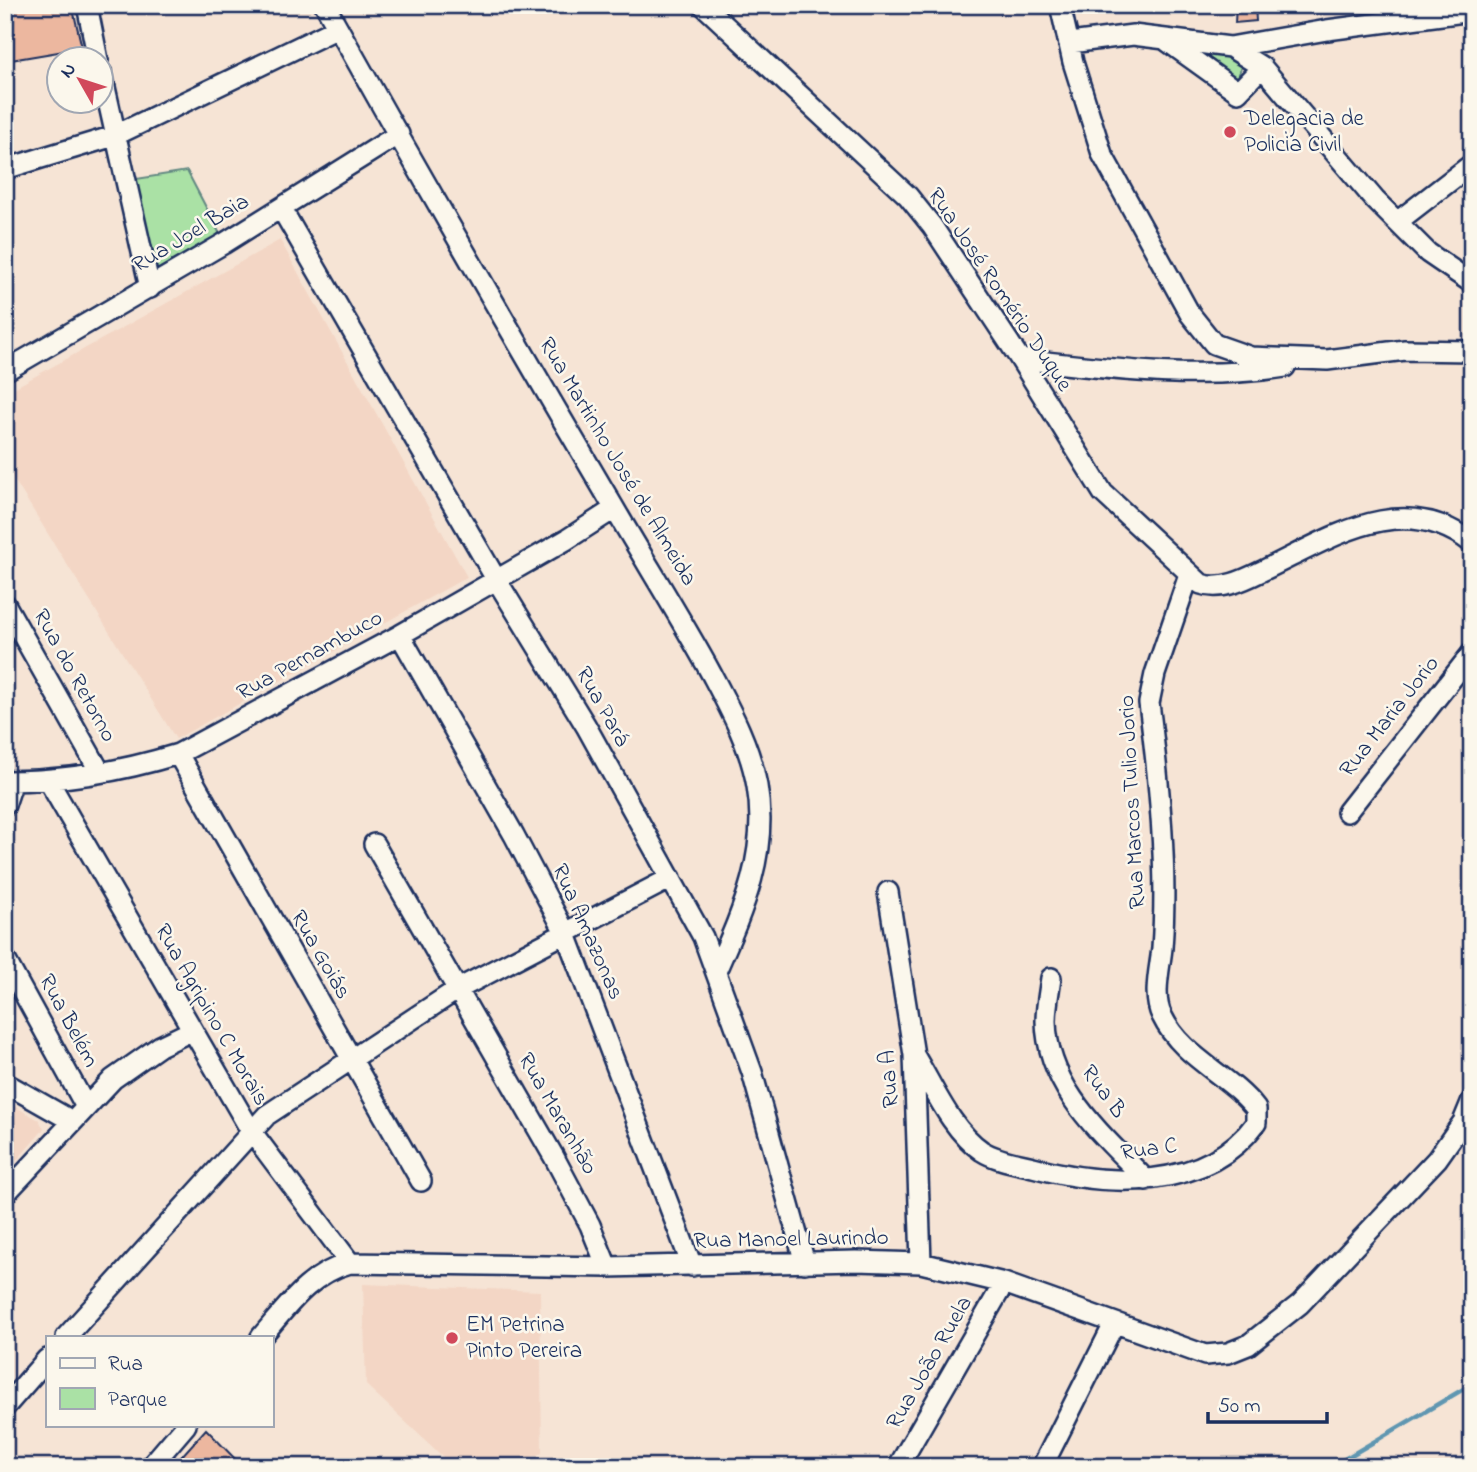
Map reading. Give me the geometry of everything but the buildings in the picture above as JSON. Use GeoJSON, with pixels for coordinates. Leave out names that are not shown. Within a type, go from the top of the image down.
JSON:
{"type":"FeatureCollection","features":[{"type":"Feature","properties":{"kind":"street"},"geometry":{"type":"LineString","coordinates":[[87,5],[95,46]]}},
{"type":"Feature","properties":{"kind":"street","name":"Rua Martinho José de Almeida"},"geometry":{"type":"LineString","coordinates":[[325,5],[399,134],[447,225],[683,621],[751,756],[758,789],[761,832],[756,868],[742,911],[717,969]]}},
{"type":"Feature","properties":{"kind":"street","name":"Rua José Romério Duque"},"geometry":{"type":"LineString","coordinates":[[703,5],[908,196],[932,226],[1020,359],[1102,493],[1201,584],[1217,587],[1247,578],[1343,532],[1405,517],[1451,527],[1472,543]]}},
{"type":"Feature","properties":{"kind":"street"},"geometry":{"type":"LineString","coordinates":[[1060,5],[1102,154],[1204,335],[1226,351],[1251,357],[1327,360]]}},
{"type":"Feature","properties":{"kind":"street"},"geometry":{"type":"LineString","coordinates":[[1070,43],[1110,36],[1230,47],[1327,30],[1472,11]]}},
{"type":"Feature","properties":{"kind":"street"},"geometry":{"type":"LineString","coordinates":[[5,169],[114,135],[338,28]]}},
{"type":"Feature","properties":{"kind":"street"},"geometry":{"type":"LineString","coordinates":[[1165,39],[1238,92],[1262,67]]}},
{"type":"Feature","properties":{"kind":"street"},"geometry":{"type":"LineString","coordinates":[[1230,47],[1262,67],[1397,222],[1444,266],[1472,283]]}},
{"type":"Feature","properties":{"kind":"street"},"geometry":{"type":"LineString","coordinates":[[110,116],[150,288]]}},
{"type":"Feature","properties":{"kind":"street","name":"Rua Joel Baia"},"geometry":{"type":"LineString","coordinates":[[5,371],[150,288],[399,134]]}},
{"type":"Feature","properties":{"kind":"street"},"geometry":{"type":"LineString","coordinates":[[1397,222],[1472,164]]}},
{"type":"Feature","properties":{"kind":"street","name":"Rua Pará"},"geometry":{"type":"LineString","coordinates":[[281,208],[496,579],[552,667],[671,878],[717,969],[752,1072],[805,1263]]}},
{"type":"Feature","properties":{"kind":"street"},"geometry":{"type":"LineString","coordinates":[[1020,359],[1113,369],[1216,374],[1253,372],[1405,350],[1472,351]]}},
{"type":"Feature","properties":{"kind":"street","name":"Rua Pernambuco"},"geometry":{"type":"LineString","coordinates":[[9,781],[48,780],[100,772],[178,754],[400,635],[566,540],[614,509]]}},
{"type":"Feature","properties":{"kind":"street","name":"Rua Marcos Tulio Jorio"},"geometry":{"type":"LineString","coordinates":[[1158,990],[1164,905],[1149,703],[1155,674],[1189,575]]}},
{"type":"Feature","properties":{"kind":"street","name":"Rua do Retorno"},"geometry":{"type":"LineString","coordinates":[[5,604],[100,772]]}},
{"type":"Feature","properties":{"kind":"street","name":"Rua Amazonas"},"geometry":{"type":"LineString","coordinates":[[400,635],[501,811],[566,934],[692,1266]]}},
{"type":"Feature","properties":{"kind":"street","name":"Rua Maria Jorio"},"geometry":{"type":"LineString","coordinates":[[1347,812],[1472,653]]}},
{"type":"Feature","properties":{"kind":"street","name":"Rua Goiás"},"geometry":{"type":"LineString","coordinates":[[178,754],[421,1181]]}},
{"type":"Feature","properties":{"kind":"street","name":"Rua Agripino C Morais"},"geometry":{"type":"LineString","coordinates":[[48,780],[251,1131],[350,1263]]}},
{"type":"Feature","properties":{"kind":"street"},"geometry":{"type":"LineString","coordinates":[[5,805],[9,781]]}},
{"type":"Feature","properties":{"kind":"street","name":"Rua Maranhão"},"geometry":{"type":"LineString","coordinates":[[374,844],[560,1168],[590,1225],[607,1267]]}},
{"type":"Feature","properties":{"kind":"street"},"geometry":{"type":"LineString","coordinates":[[67,1336],[251,1131],[275,1109],[458,989],[671,878]]}},
{"type":"Feature","properties":{"kind":"street","name":"Rua A"},"geometry":{"type":"LineString","coordinates":[[888,892],[914,1055],[921,1263]]}},
{"type":"Feature","properties":{"kind":"street","name":"Rua Belém"},"geometry":{"type":"LineString","coordinates":[[5,958],[79,1114]]}},
{"type":"Feature","properties":{"kind":"street","name":"Rua B"},"geometry":{"type":"LineString","coordinates":[[1051,978],[1046,1021],[1053,1057],[1064,1088],[1088,1120],[1146,1180]]}},
{"type":"Feature","properties":{"kind":"street","name":"Rua C"},"geometry":{"type":"LineString","coordinates":[[914,1055],[956,1125],[983,1151],[1056,1174],[1146,1180],[1175,1175],[1200,1166],[1235,1145],[1256,1123],[1256,1109],[1247,1097],[1193,1055],[1173,1035],[1160,1014],[1158,990]]}},
{"type":"Feature","properties":{"kind":"street"},"geometry":{"type":"LineString","coordinates":[[5,1194],[79,1114],[137,1060],[191,1031]]}},
{"type":"Feature","properties":{"kind":"street"},"geometry":{"type":"LineString","coordinates":[[5,1083],[79,1114]]}},
{"type":"Feature","properties":{"kind":"street","name":"Rua Manoel Laurindo"},"geometry":{"type":"LineString","coordinates":[[262,1336],[299,1293],[321,1273],[350,1263],[607,1267],[921,1263],[1004,1283],[1205,1355],[1228,1353],[1248,1345],[1300,1304],[1437,1159],[1463,1122],[1472,1100]]}},
{"type":"Feature","properties":{"kind":"street","name":"Rua João Ruela"},"geometry":{"type":"LineString","coordinates":[[898,1467],[1004,1283]]}},
{"type":"Feature","properties":{"kind":"street"},"geometry":{"type":"LineString","coordinates":[[1042,1467],[1114,1324]]}},
{"type":"Feature","properties":{"kind":"street"},"geometry":{"type":"LineString","coordinates":[[5,1407],[46,1360]]}},
{"type":"Feature","properties":{"kind":"street"},"geometry":{"type":"LineString","coordinates":[[150,1467],[185,1426]]}},
{"type":"Feature","properties":{"kind":"shaded area"},"geometry":{"type":"Polygon","coordinates":[[[280,240],[467,577],[176,739],[5,465],[5,393],[280,240]]]}},
{"type":"Feature","properties":{"kind":"shaded area"},"geometry":{"type":"Polygon","coordinates":[[[5,1101],[39,1120],[44,1129],[5,1174],[5,1101]]]}},
{"type":"Feature","properties":{"kind":"shaded area","name":"EM Petrina Pinto Pereira"},"geometry":{"type":"Polygon","coordinates":[[[363,1284],[540,1291],[542,1453],[506,1467],[454,1467],[366,1385],[363,1284]]]}},
{"type":"Feature","properties":{"kind":"green space"},"geometry":{"type":"Polygon","coordinates":[[[1212,52],[1223,53],[1242,63],[1236,85],[1202,62],[1212,52]]]}},
{"type":"Feature","properties":{"kind":"green space"},"geometry":{"type":"Polygon","coordinates":[[[187,171],[221,236],[153,280],[130,180],[187,171]]]}},
{"type":"Feature","properties":{"kind":"waterway"},"geometry":{"type":"LineString","coordinates":[[1331,1467],[1472,1384]]}},
{"type":"Feature","properties":{"kind":"place","name":"Delegacia de Policia Civil"},"geometry":{"type":"Point","coordinates":[1230,132]}},
{"type":"Feature","properties":{"kind":"place","name":"EM Petrina Pinto Pereira"},"geometry":{"type":"Point","coordinates":[452,1338]}}]}
